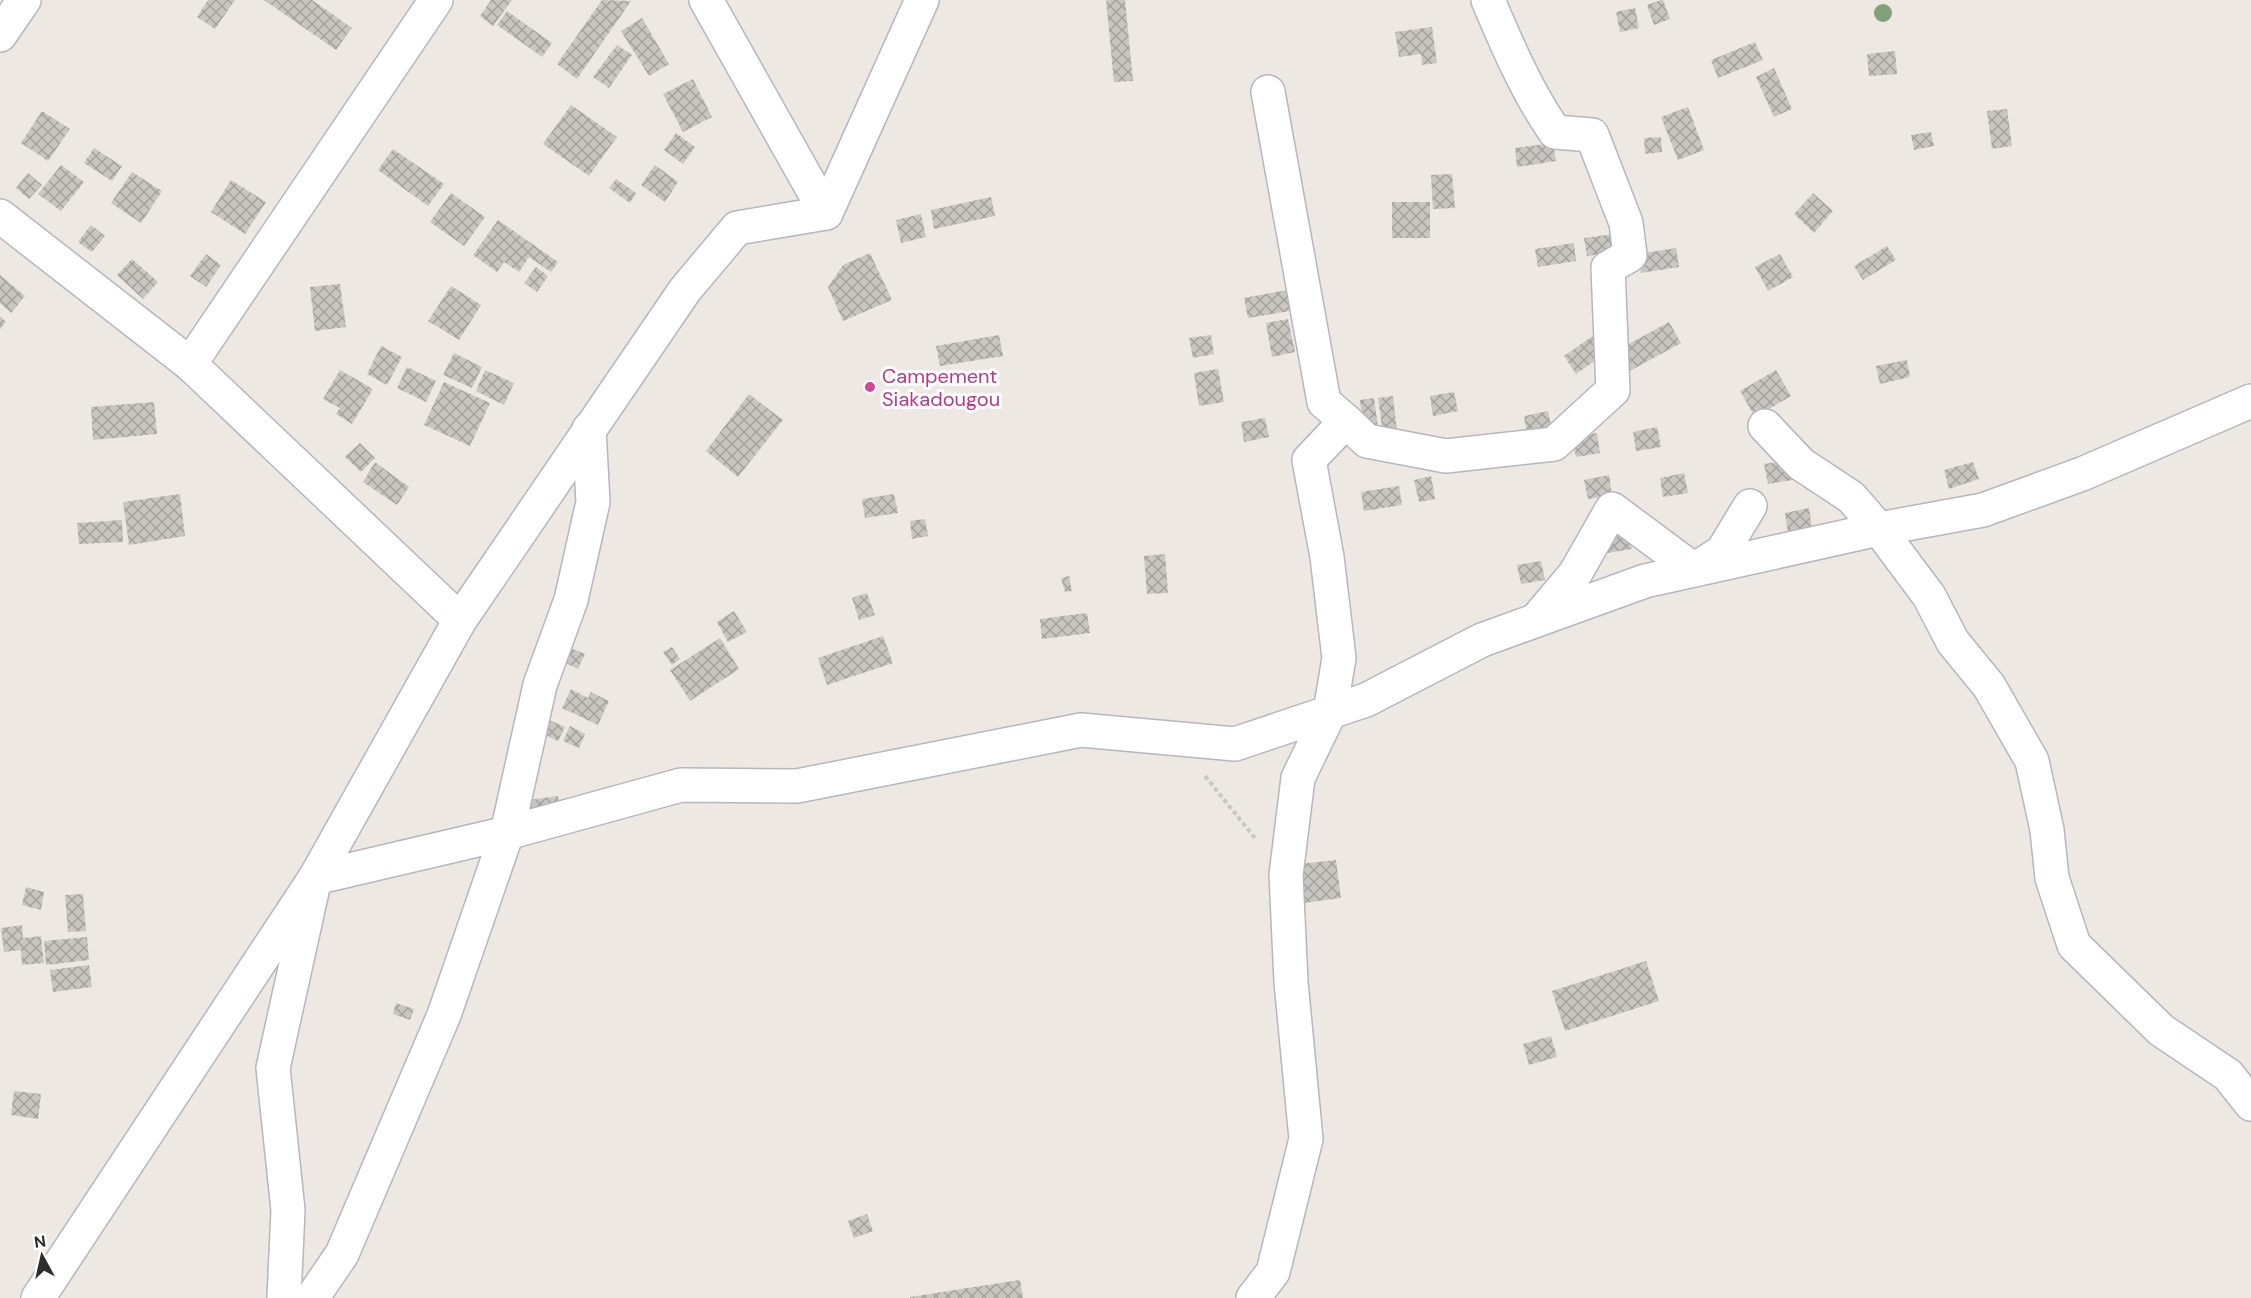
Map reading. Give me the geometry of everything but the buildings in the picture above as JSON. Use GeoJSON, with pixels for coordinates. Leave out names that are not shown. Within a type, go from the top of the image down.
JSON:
{"type":"FeatureCollection","features":[{"type":"Feature","properties":{"kind":"street"},"geometry":{"type":"LineString","coordinates":[[0,35],[24,0]]}},
{"type":"Feature","properties":{"kind":"street"},"geometry":{"type":"LineString","coordinates":[[190,364],[436,0]]}},
{"type":"Feature","properties":{"kind":"street"},"geometry":{"type":"LineString","coordinates":[[706,0],[826,213]]}},
{"type":"Feature","properties":{"kind":"street"},"geometry":{"type":"LineString","coordinates":[[826,213],[922,0]]}},
{"type":"Feature","properties":{"kind":"street"},"geometry":{"type":"LineString","coordinates":[[1268,92],[1324,402],[1367,441],[1446,456],[1554,444],[1613,390],[1608,268],[1630,255],[1626,223],[1592,135],[1555,132],[1542,113],[1506,43],[1488,0]]}},
{"type":"Feature","properties":{"kind":"street"},"geometry":{"type":"LineString","coordinates":[[38,1298],[315,878],[460,620],[685,290],[737,228],[826,213]]}},
{"type":"Feature","properties":{"kind":"street"},"geometry":{"type":"LineString","coordinates":[[0,216],[190,364],[460,620]]}},
{"type":"Feature","properties":{"kind":"street"},"geometry":{"type":"LineString","coordinates":[[315,878],[507,833],[681,785],[797,786],[1081,730],[1235,744],[1366,700],[1482,640],[1645,581],[1879,529],[1983,510],[2082,474],[2251,400]]}},
{"type":"Feature","properties":{"kind":"street"},"geometry":{"type":"LineString","coordinates":[[1253,1298],[1273,1272],[1306,1139],[1291,982],[1286,875],[1298,778],[1330,712],[1339,658],[1327,557],[1309,460],[1346,421]]}},
{"type":"Feature","properties":{"kind":"street"},"geometry":{"type":"LineString","coordinates":[[1765,426],[1801,464],[1851,497],[1879,529],[1929,596],[1953,642],[1989,686],[2032,761],[2047,830],[2052,878],[2074,945],[2161,1030],[2228,1075],[2251,1104]]}},
{"type":"Feature","properties":{"kind":"street"},"geometry":{"type":"LineString","coordinates":[[312,1298],[342,1254],[444,1015],[507,833],[540,685],[571,600],[593,502],[589,429]]}},
{"type":"Feature","properties":{"kind":"street"},"geometry":{"type":"LineString","coordinates":[[1694,570],[1722,552],[1750,506]]}},
{"type":"Feature","properties":{"kind":"street"},"geometry":{"type":"LineString","coordinates":[[1534,621],[1575,574],[1612,509],[1694,570]]}},
{"type":"Feature","properties":{"kind":"street"},"geometry":{"type":"LineString","coordinates":[[284,1298],[288,1210],[273,1068],[315,878]]}},
{"type":"Feature","properties":{"kind":"path"},"geometry":{"type":"LineString","coordinates":[[1202,773],[1286,875]]}},
{"type":"Feature","properties":{"kind":"place","name":"Campement Siakadougou"},"geometry":{"type":"Point","coordinates":[870,387]}}]}
